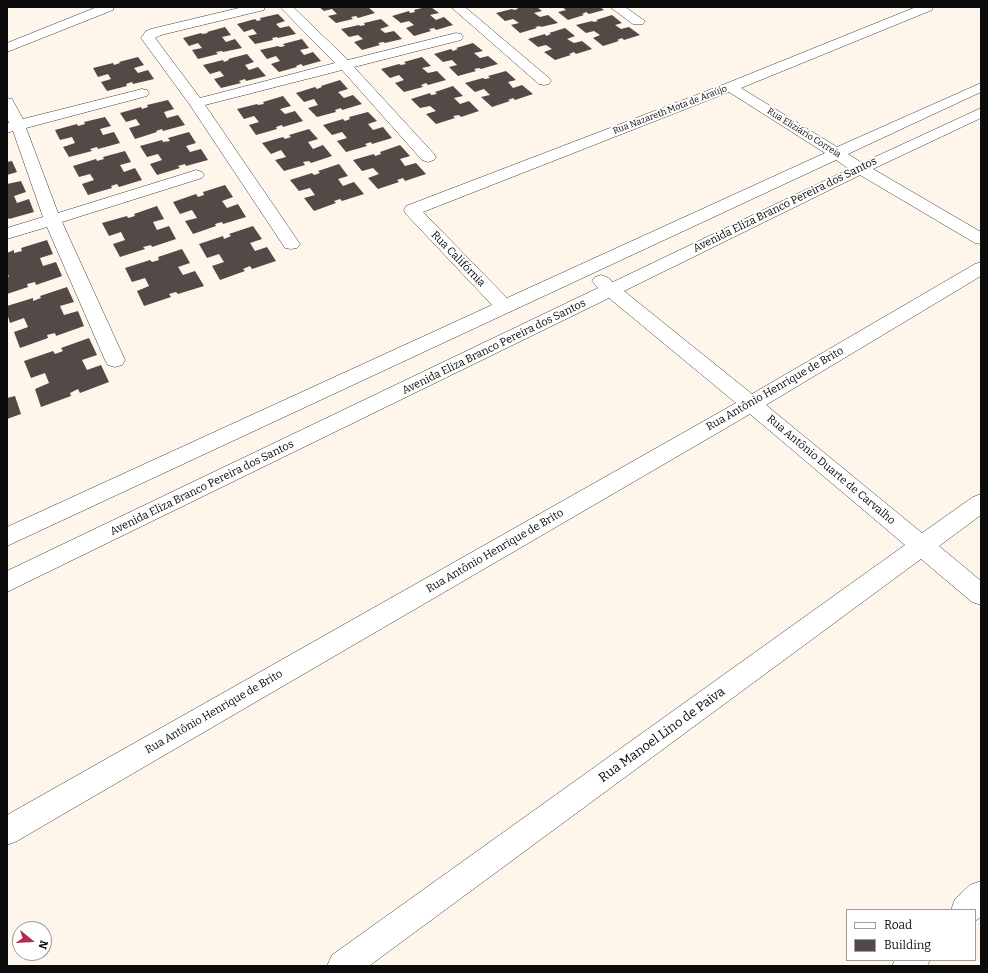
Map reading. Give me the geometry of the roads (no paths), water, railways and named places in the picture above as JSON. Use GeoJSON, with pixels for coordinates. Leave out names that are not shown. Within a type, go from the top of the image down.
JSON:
{"type":"FeatureCollection","features":[{"type":"Feature","properties":{"kind":"street"},"geometry":{"type":"LineString","coordinates":[[7,48],[108,7]]}},
{"type":"Feature","properties":{"kind":"street"},"geometry":{"type":"LineString","coordinates":[[259,7],[156,32],[148,38],[196,103],[291,244]]}},
{"type":"Feature","properties":{"kind":"street"},"geometry":{"type":"LineString","coordinates":[[286,7],[346,66],[428,157]]}},
{"type":"Feature","properties":{"kind":"street"},"geometry":{"type":"LineString","coordinates":[[457,7],[544,81]]}},
{"type":"Feature","properties":{"kind":"street"},"geometry":{"type":"LineString","coordinates":[[616,7],[638,21]]}},
{"type":"Feature","properties":{"kind":"street","name":"Rua Nazareth Mota de Araújo"},"geometry":{"type":"LineString","coordinates":[[412,210],[730,87],[927,7]]}},
{"type":"Feature","properties":{"kind":"street"},"geometry":{"type":"LineString","coordinates":[[196,103],[456,37]]}},
{"type":"Feature","properties":{"kind":"street","name":"Rua Eliziário Correia"},"geometry":{"type":"LineString","coordinates":[[730,87],[861,169],[981,240]]}},
{"type":"Feature","properties":{"kind":"street","name":"Avenida Eliza Branco Pereira dos Santos"},"geometry":{"type":"LineString","coordinates":[[7,537],[981,87]]}},
{"type":"Feature","properties":{"kind":"street"},"geometry":{"type":"LineString","coordinates":[[12,126],[142,93]]}},
{"type":"Feature","properties":{"kind":"street"},"geometry":{"type":"LineString","coordinates":[[7,102],[12,126],[115,360]]}},
{"type":"Feature","properties":{"kind":"street","name":"Avenida Eliza Branco Pereira dos Santos"},"geometry":{"type":"LineString","coordinates":[[7,582],[981,112]]}},
{"type":"Feature","properties":{"kind":"street"},"geometry":{"type":"LineString","coordinates":[[7,234],[196,175]]}},
{"type":"Feature","properties":{"kind":"street","name":"Rua Califórnia"},"geometry":{"type":"LineString","coordinates":[[412,210],[505,308]]}},
{"type":"Feature","properties":{"kind":"street","name":"Rua Antônio Duarte de Carvalho"},"geometry":{"type":"LineString","coordinates":[[589,268],[610,290],[751,404],[981,596]]}},
{"type":"Feature","properties":{"kind":"street","name":"Rua Antônio Henrique de Brito"},"geometry":{"type":"LineString","coordinates":[[7,831],[751,404],[981,268]]}},
{"type":"Feature","properties":{"kind":"street","name":"Rua Manoel Lino de Paiva"},"geometry":{"type":"LineString","coordinates":[[343,966],[981,503]]}},
{"type":"Feature","properties":{"kind":"street"},"geometry":{"type":"LineString","coordinates":[[967,909],[981,896]]}}]}
